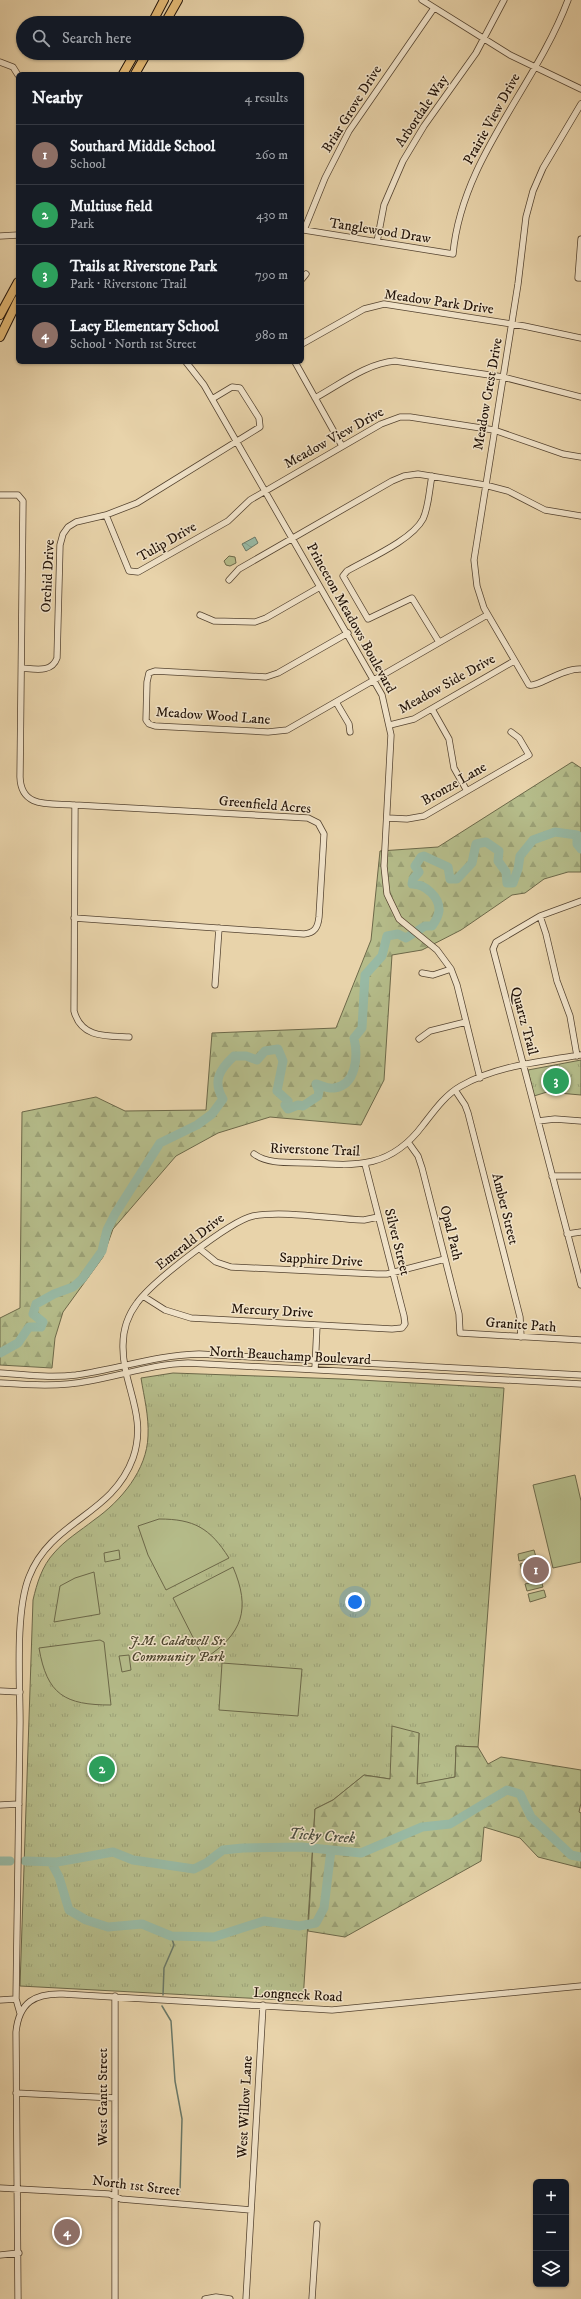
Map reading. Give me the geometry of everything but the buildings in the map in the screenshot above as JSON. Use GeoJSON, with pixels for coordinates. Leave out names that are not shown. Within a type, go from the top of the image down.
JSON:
{"type":"FeatureCollection","features":[{"type":"Feature","properties":{"kind":"highway"},"geometry":{"type":"LineString","coordinates":[[156,16],[164,0]]}},
{"type":"Feature","properties":{"kind":"highway"},"geometry":{"type":"LineString","coordinates":[[169,16],[178,0]]}},
{"type":"Feature","properties":{"kind":"highway"},"geometry":{"type":"LineString","coordinates":[[124,72],[131,60]]}},
{"type":"Feature","properties":{"kind":"highway"},"geometry":{"type":"LineString","coordinates":[[136,72],[143,60]]}},
{"type":"Feature","properties":{"kind":"highway"},"geometry":{"type":"LineString","coordinates":[[0,315],[16,286]]}},
{"type":"Feature","properties":{"kind":"highway"},"geometry":{"type":"LineString","coordinates":[[0,337],[16,304]]}},
{"type":"Feature","properties":{"kind":"street","name":"Arbordale Way"},"geometry":{"type":"LineString","coordinates":[[377,242],[384,205],[404,161],[424,126],[484,40],[504,0]]}},
{"type":"Feature","properties":{"kind":"street","name":"Prairie View Drive"},"geometry":{"type":"LineString","coordinates":[[453,254],[456,230],[483,158],[498,127],[551,39],[568,0]]}},
{"type":"Feature","properties":{"kind":"street"},"geometry":{"type":"LineString","coordinates":[[422,1],[484,40],[534,68],[581,89]]}},
{"type":"Feature","properties":{"kind":"street","name":"Briar Grove Drive"},"geometry":{"type":"LineString","coordinates":[[304,230],[325,178],[349,131],[434,8]]}},
{"type":"Feature","properties":{"kind":"street"},"geometry":{"type":"LineString","coordinates":[[0,62],[13,67],[16,72]]}},
{"type":"Feature","properties":{"kind":"street","name":"Meadow Crest Drive"},"geometry":{"type":"LineString","coordinates":[[581,104],[546,163],[529,205],[523,232],[520,271],[474,560],[477,586],[487,615],[526,682],[531,686],[565,671],[581,669]]}},
{"type":"Feature","properties":{"kind":"street","name":"Tanglewood Draw"},"geometry":{"type":"LineString","coordinates":[[304,230],[453,254]]}},
{"type":"Feature","properties":{"kind":"street"},"geometry":{"type":"LineString","coordinates":[[0,236],[16,235]]}},
{"type":"Feature","properties":{"kind":"street"},"geometry":{"type":"LineString","coordinates":[[579,278],[581,239]]}},
{"type":"Feature","properties":{"kind":"street","name":"Meadow Park Drive"},"geometry":{"type":"LineString","coordinates":[[304,343],[364,309],[381,304],[512,324],[581,338]]}},
{"type":"Feature","properties":{"kind":"street"},"geometry":{"type":"LineString","coordinates":[[315,398],[383,362],[406,362],[503,377],[581,397]]}},
{"type":"Feature","properties":{"kind":"street","name":"Princeton Meadows Boulevard"},"geometry":{"type":"LineString","coordinates":[[188,364],[201,381],[212,399],[348,633],[384,700],[390,725],[384,884],[391,904],[401,921],[438,950],[451,969],[480,1078]]}},
{"type":"Feature","properties":{"kind":"street"},"geometry":{"type":"LineString","coordinates":[[296,364],[342,446]]}},
{"type":"Feature","properties":{"kind":"street","name":"Orchid Drive"},"geometry":{"type":"LineString","coordinates":[[22,668],[50,668],[55,664],[57,658],[60,544],[63,534],[68,527],[76,522],[106,515],[137,503],[237,443],[260,427],[259,418],[240,388],[232,387],[212,399]]}},
{"type":"Feature","properties":{"kind":"street","name":"Meadow View Drive"},"geometry":{"type":"LineString","coordinates":[[265,491],[381,424],[400,417],[494,430],[562,454],[581,457]]}},
{"type":"Feature","properties":{"kind":"street"},"geometry":{"type":"LineString","coordinates":[[229,580],[239,569],[400,478],[413,474],[485,485],[508,491],[545,510],[581,516]]}},
{"type":"Feature","properties":{"kind":"street"},"geometry":{"type":"LineString","coordinates":[[432,476],[424,515],[418,526],[406,536],[346,572],[343,576],[368,619],[412,598],[439,642]]}},
{"type":"Feature","properties":{"kind":"street","name":"Tulip Drive"},"geometry":{"type":"LineString","coordinates":[[106,515],[129,571],[138,572],[228,521],[246,502],[265,491]]}},
{"type":"Feature","properties":{"kind":"street","name":"Greenfield Acres"},"geometry":{"type":"LineString","coordinates":[[0,495],[21,496],[24,505],[20,784],[24,796],[32,801],[75,806],[301,818],[318,822],[323,829],[325,847],[320,917],[316,928],[304,934],[74,918]]}},
{"type":"Feature","properties":{"kind":"street"},"geometry":{"type":"LineString","coordinates":[[200,615],[214,621],[255,622],[266,618],[320,587]]}},
{"type":"Feature","properties":{"kind":"street","name":"Meadow Wood Lane"},"geometry":{"type":"LineString","coordinates":[[348,633],[282,671],[266,677],[155,671],[149,673],[145,714],[147,723],[155,726],[277,732],[291,728],[487,615]]}},
{"type":"Feature","properties":{"kind":"street","name":"Meadow Side Drive"},"geometry":{"type":"LineString","coordinates":[[390,725],[410,721],[514,661]]}},
{"type":"Feature","properties":{"kind":"street"},"geometry":{"type":"LineString","coordinates":[[336,702],[349,724],[350,732]]}},
{"type":"Feature","properties":{"kind":"street"},"geometry":{"type":"LineString","coordinates":[[432,709],[449,739],[454,768],[467,791]]}},
{"type":"Feature","properties":{"kind":"street","name":"Bronze Lane"},"geometry":{"type":"LineString","coordinates":[[387,818],[407,819],[420,817],[529,755],[519,738],[511,732]]}},
{"type":"Feature","properties":{"kind":"street"},"geometry":{"type":"LineString","coordinates":[[75,806],[74,1005],[78,1022],[84,1029],[94,1034],[129,1037]]}},
{"type":"Feature","properties":{"kind":"street"},"geometry":{"type":"LineString","coordinates":[[579,1056],[570,1016],[558,981],[540,916],[581,901]]}},
{"type":"Feature","properties":{"kind":"street","name":"Quartz Trail"},"geometry":{"type":"LineString","coordinates":[[540,916],[496,942],[493,949],[581,1285]]}},
{"type":"Feature","properties":{"kind":"street"},"geometry":{"type":"LineString","coordinates":[[215,984],[219,928]]}},
{"type":"Feature","properties":{"kind":"street"},"geometry":{"type":"LineString","coordinates":[[422,973],[430,975],[451,969]]}},
{"type":"Feature","properties":{"kind":"street"},"geometry":{"type":"LineString","coordinates":[[419,1040],[430,1031],[466,1022]]}},
{"type":"Feature","properties":{"kind":"street","name":"Riverstone Trail"},"geometry":{"type":"LineString","coordinates":[[254,1154],[268,1161],[346,1165],[365,1164],[389,1155],[408,1142],[441,1102],[455,1090],[480,1078],[523,1065],[579,1056]]}},
{"type":"Feature","properties":{"kind":"street","name":"Amber Street"},"geometry":{"type":"LineString","coordinates":[[455,1090],[465,1105],[468,1114],[520,1318],[521,1337]]}},
{"type":"Feature","properties":{"kind":"street"},"geometry":{"type":"LineString","coordinates":[[538,1121],[555,1119],[581,1121]]}},
{"type":"Feature","properties":{"kind":"street","name":"Opal Path"},"geometry":{"type":"LineString","coordinates":[[408,1142],[420,1162],[460,1320],[460,1333]]}},
{"type":"Feature","properties":{"kind":"street","name":"Silver Street"},"geometry":{"type":"LineString","coordinates":[[365,1164],[404,1316],[404,1326]]}},
{"type":"Feature","properties":{"kind":"street"},"geometry":{"type":"LineString","coordinates":[[552,1176],[581,1176]]}},
{"type":"Feature","properties":{"kind":"street","name":"Emerald Drive"},"geometry":{"type":"LineString","coordinates":[[20,2013],[16,1999],[20,1692],[23,1603],[29,1577],[40,1555],[59,1533],[100,1505],[111,1495],[128,1471],[133,1459],[138,1436],[138,1419],[125,1365],[124,1332],[131,1312],[143,1296],[230,1225],[252,1216],[267,1215],[364,1220],[378,1217]]}},
{"type":"Feature","properties":{"kind":"street"},"geometry":{"type":"LineString","coordinates":[[567,1234],[581,1232]]}},
{"type":"Feature","properties":{"kind":"street","name":"Sapphire Drive"},"geometry":{"type":"LineString","coordinates":[[200,1249],[216,1262],[231,1267],[377,1274],[393,1272],[445,1259]]}},
{"type":"Feature","properties":{"kind":"street","name":"Mercury Drive"},"geometry":{"type":"LineString","coordinates":[[143,1296],[165,1310],[186,1318],[392,1329],[404,1326]]}},
{"type":"Feature","properties":{"kind":"street"},"geometry":{"type":"LineString","coordinates":[[315,1369],[317,1325]]}},
{"type":"Feature","properties":{"kind":"street","name":"Granite Path"},"geometry":{"type":"LineString","coordinates":[[460,1333],[581,1340]]}},
{"type":"Feature","properties":{"kind":"street","name":"North Beauchamp Boulevard"},"geometry":{"type":"LineString","coordinates":[[0,1373],[22,1375],[75,1375],[125,1365],[150,1358],[187,1354],[581,1375]]}},
{"type":"Feature","properties":{"kind":"street","name":"North Beauchamp Boulevard"},"geometry":{"type":"LineString","coordinates":[[0,1383],[73,1384],[153,1366],[188,1363],[581,1384]]}},
{"type":"Feature","properties":{"kind":"street"},"geometry":{"type":"LineString","coordinates":[[0,1691],[20,1692]]}},
{"type":"Feature","properties":{"kind":"street"},"geometry":{"type":"LineString","coordinates":[[0,1805],[19,1804]]}},
{"type":"Feature","properties":{"kind":"street","name":"Longneck Road"},"geometry":{"type":"LineString","coordinates":[[20,2013],[28,2002],[47,1994],[115,1996],[345,2009],[581,1986]]}},
{"type":"Feature","properties":{"kind":"street","name":"West Gantt Street"},"geometry":{"type":"LineString","coordinates":[[115,1996],[115,2299]]}},
{"type":"Feature","properties":{"kind":"street"},"geometry":{"type":"LineString","coordinates":[[0,2000],[16,1999]]}},
{"type":"Feature","properties":{"kind":"street","name":"West Willow Lane"},"geometry":{"type":"LineString","coordinates":[[246,2299],[264,2005]]}},
{"type":"Feature","properties":{"kind":"street"},"geometry":{"type":"LineString","coordinates":[[18,2299],[19,2253],[16,2032],[20,2013]]}},
{"type":"Feature","properties":{"kind":"street"},"geometry":{"type":"LineString","coordinates":[[16,2093],[115,2098]]}},
{"type":"Feature","properties":{"kind":"street","name":"North 1st Street"},"geometry":{"type":"LineString","coordinates":[[0,2188],[109,2194],[115,2197],[251,2210]]}},
{"type":"Feature","properties":{"kind":"street"},"geometry":{"type":"LineString","coordinates":[[312,2299],[317,2224]]}},
{"type":"Feature","properties":{"kind":"street"},"geometry":{"type":"LineString","coordinates":[[0,2255],[19,2253]]}},
{"type":"Feature","properties":{"kind":"street"},"geometry":{"type":"LineString","coordinates":[[205,2299],[216,2297],[230,2299]]}},
{"type":"Feature","properties":{"kind":"green space"},"geometry":{"type":"Polygon","coordinates":[[[229,556],[235,557],[236,563],[230,566],[226,565],[224,561],[229,556]]]}},
{"type":"Feature","properties":{"kind":"green space"},"geometry":{"type":"Polygon","coordinates":[[[572,762],[581,768],[581,872],[568,872],[544,879],[525,893],[512,895],[461,930],[422,950],[392,955],[384,1080],[361,1125],[270,1117],[218,1133],[176,1156],[113,1229],[103,1257],[63,1312],[55,1338],[52,1368],[0,1365],[0,1318],[20,1308],[22,1112],[96,1097],[125,1111],[206,1110],[212,1033],[336,1028],[371,940],[380,851],[438,847],[572,762]]]}},
{"type":"Feature","properties":{"kind":"green space"},"geometry":{"type":"Polygon","coordinates":[[[581,1060],[581,1095],[547,1092],[534,1096],[528,1070],[581,1060]]]}},
{"type":"Feature","properties":{"kind":"green space","name":"J.M. Caldwell Sr. Community Park"},"geometry":{"type":"Polygon","coordinates":[[[173,1373],[342,1379],[504,1388],[478,1747],[456,1746],[455,1777],[417,1785],[419,1733],[390,1779],[364,1775],[333,1800],[315,1809],[303,2001],[20,1986],[33,1600],[43,1569],[58,1548],[114,1504],[138,1473],[143,1461],[148,1436],[147,1414],[141,1378],[173,1373]]]}},
{"type":"Feature","properties":{"kind":"green space"},"geometry":{"type":"Polygon","coordinates":[[[575,1475],[581,1501],[581,1562],[553,1568],[533,1485],[575,1475]]]}},
{"type":"Feature","properties":{"kind":"green space"},"geometry":{"type":"Polygon","coordinates":[[[159,1519],[182,1521],[192,1523],[200,1527],[215,1539],[229,1558],[166,1590],[148,1555],[138,1526],[159,1519]]]}},
{"type":"Feature","properties":{"kind":"green space"},"geometry":{"type":"Polygon","coordinates":[[[119,1550],[120,1559],[105,1562],[104,1553],[119,1550]]]}},
{"type":"Feature","properties":{"kind":"green space"},"geometry":{"type":"Polygon","coordinates":[[[534,1550],[536,1557],[519,1561],[518,1554],[534,1550]]]}},
{"type":"Feature","properties":{"kind":"green space"},"geometry":{"type":"Polygon","coordinates":[[[536,1560],[538,1567],[522,1571],[520,1564],[536,1560]]]}},
{"type":"Feature","properties":{"kind":"green space"},"geometry":{"type":"Polygon","coordinates":[[[233,1567],[239,1582],[242,1596],[240,1619],[228,1640],[204,1659],[173,1598],[233,1567]]]}},
{"type":"Feature","properties":{"kind":"green space"},"geometry":{"type":"Polygon","coordinates":[[[94,1572],[100,1614],[54,1622],[60,1586],[75,1578],[94,1572]]]}},
{"type":"Feature","properties":{"kind":"green space"},"geometry":{"type":"Polygon","coordinates":[[[541,1580],[543,1587],[527,1591],[525,1584],[541,1580]]]}},
{"type":"Feature","properties":{"kind":"green space"},"geometry":{"type":"Polygon","coordinates":[[[544,1590],[546,1597],[530,1602],[528,1594],[544,1590]]]}},
{"type":"Feature","properties":{"kind":"green space"},"geometry":{"type":"Polygon","coordinates":[[[100,1640],[104,1642],[111,1705],[81,1703],[61,1694],[53,1687],[47,1677],[39,1648],[100,1640]]]}},
{"type":"Feature","properties":{"kind":"green space"},"geometry":{"type":"Polygon","coordinates":[[[129,1655],[131,1670],[122,1672],[119,1656],[129,1655]]]}},
{"type":"Feature","properties":{"kind":"green space"},"geometry":{"type":"Polygon","coordinates":[[[222,1663],[302,1669],[298,1716],[219,1710],[222,1663]]]}},
{"type":"Feature","properties":{"kind":"green space"},"geometry":{"type":"Polygon","coordinates":[[[392,1726],[419,1733],[417,1784],[455,1777],[456,1746],[478,1747],[488,1764],[501,1757],[581,1770],[581,1803],[579,1812],[581,1813],[581,1868],[538,1857],[520,1838],[484,1827],[481,1861],[345,1937],[308,1931],[315,1809],[333,1800],[364,1775],[390,1779],[392,1726]]]}},
{"type":"Feature","properties":{"kind":"water"},"geometry":{"type":"Polygon","coordinates":[[[255,537],[258,543],[246,551],[242,544],[255,537]]]}},
{"type":"Feature","properties":{"kind":"waterway"},"geometry":{"type":"LineString","coordinates":[[0,1353],[18,1343],[29,1327],[41,1327],[43,1322],[33,1314],[36,1304],[54,1294],[73,1287],[82,1279],[102,1251],[107,1230],[115,1214],[160,1143],[197,1125],[212,1114],[223,1099],[218,1087],[219,1076],[221,1071],[234,1056],[246,1056],[257,1060],[265,1051],[278,1049],[283,1061],[277,1091],[288,1101],[285,1105],[288,1109],[298,1105],[303,1106],[318,1096],[319,1091],[316,1084],[334,1088],[342,1086],[347,1081],[354,1068],[356,1053],[354,1038],[362,1028],[365,975],[382,956],[387,936],[398,934],[406,938],[425,926],[432,926],[438,915],[439,906],[431,892],[422,886],[412,884],[413,879],[419,872],[415,866],[421,857],[424,856],[448,867],[450,879],[457,879],[472,863],[476,844],[486,842],[499,851],[498,861],[506,872],[507,883],[513,883],[518,869],[520,856],[533,840],[555,832],[577,835],[577,844],[581,849]]}},
{"type":"Feature","properties":{"kind":"waterway","name":"Ticky Creek"},"geometry":{"type":"LineString","coordinates":[[25,1861],[57,1862],[113,1852],[133,1860],[194,1869],[206,1863],[223,1850],[243,1848],[302,1847],[361,1853],[422,1827],[450,1824],[507,1790],[520,1794],[531,1817],[571,1855],[581,1857]]}},
{"type":"Feature","properties":{"kind":"waterway"},"geometry":{"type":"LineString","coordinates":[[51,1862],[59,1877],[69,1910],[86,1920],[108,1927],[142,1924],[171,1936],[214,1937],[264,1921],[299,1926],[316,1923],[324,1908],[331,1850]]}},
{"type":"Feature","properties":{"kind":"waterway","name":"Ticky Creek"},"geometry":{"type":"LineString","coordinates":[[0,1861],[10,1861]]}},
{"type":"Feature","properties":{"kind":"waterway"},"geometry":{"type":"LineString","coordinates":[[163,1995],[164,1968],[174,1945],[171,1936]]}},
{"type":"Feature","properties":{"kind":"waterway"},"geometry":{"type":"LineString","coordinates":[[162,2006],[171,2021],[175,2081],[182,2119],[180,2191]]}},
{"type":"Feature","properties":{"kind":"place","name":"Trails at Riverstone Park"},"geometry":{"type":"Point","coordinates":[556,1081]}},
{"type":"Feature","properties":{"kind":"place","name":"Southard Middle School"},"geometry":{"type":"Point","coordinates":[536,1570]}},
{"type":"Feature","properties":{"kind":"place","name":"Multiuse field"},"geometry":{"type":"Point","coordinates":[102,1769]}},
{"type":"Feature","properties":{"kind":"place","name":"Lacy Elementary School"},"geometry":{"type":"Point","coordinates":[67,2232]}}]}
